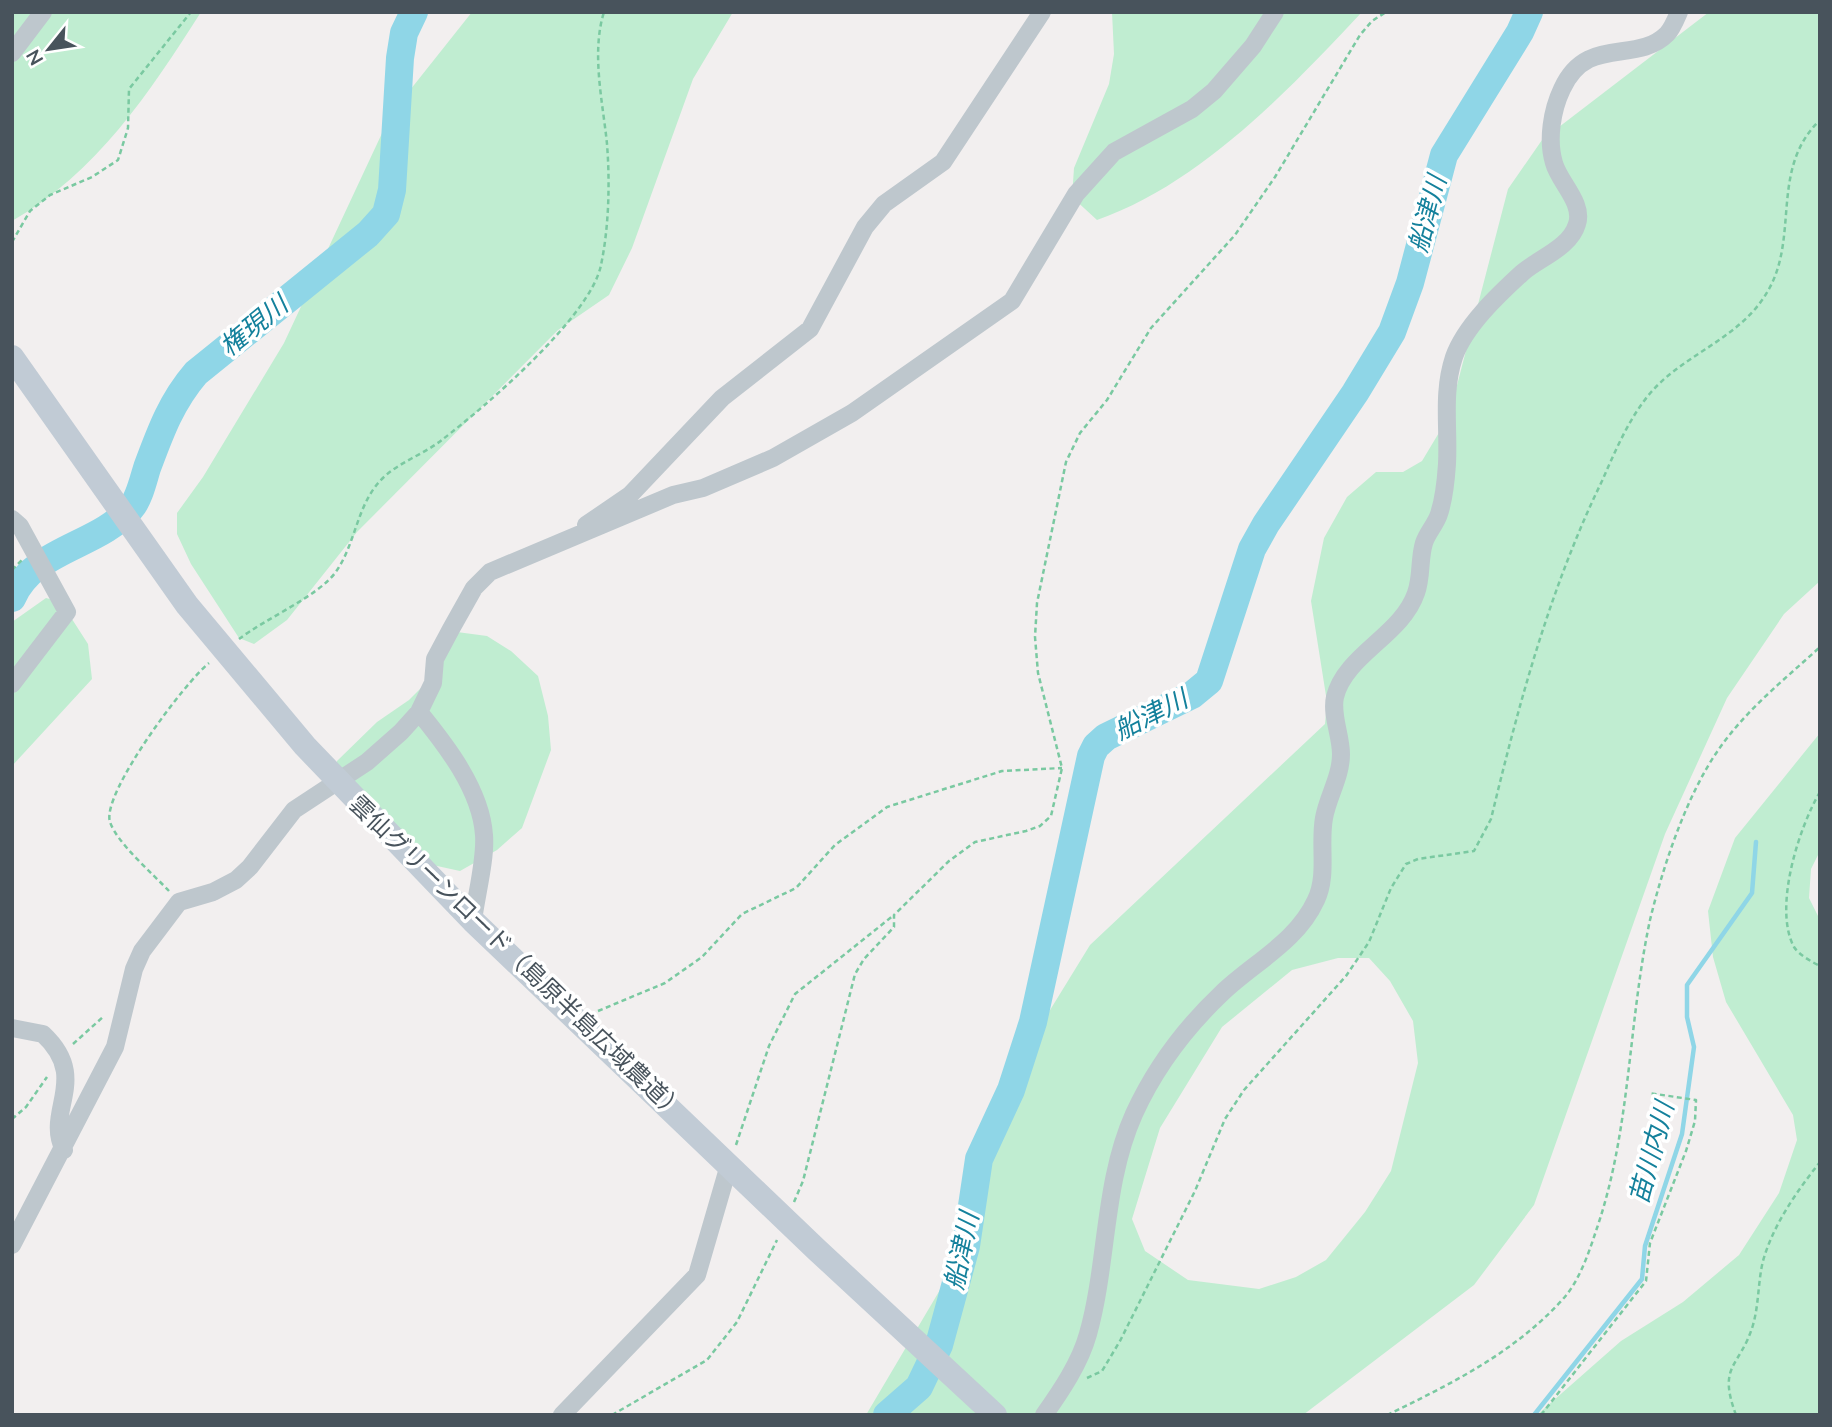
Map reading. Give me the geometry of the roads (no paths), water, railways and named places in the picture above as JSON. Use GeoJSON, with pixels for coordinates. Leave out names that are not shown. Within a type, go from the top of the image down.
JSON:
{"type":"FeatureCollection","features":[{"type":"Feature","properties":{"kind":"street"},"geometry":{"type":"LineString","coordinates":[[12,53],[43,12]]}},
{"type":"Feature","properties":{"kind":"street"},"geometry":{"type":"LineString","coordinates":[[577,538],[581,528],[630,495],[722,398],[810,329],[865,227],[884,204],[943,162],[1042,12]]}},
{"type":"Feature","properties":{"kind":"street"},"geometry":{"type":"LineString","coordinates":[[12,1245],[64,1150],[115,1047],[134,969],[142,951],[179,902],[213,892],[236,880],[294,810],[367,762],[419,712],[433,683],[435,659],[474,588],[491,572],[577,538],[673,495],[704,488],[773,458],[852,413],[1012,301],[1076,194],[1114,152],[1192,108],[1214,91],[1253,46],[1275,12]]}},
{"type":"Feature","properties":{"kind":"street"},"geometry":{"type":"LineString","coordinates":[[1048,1409],[1087,1337],[1119,1160],[1132,1118],[1155,1072],[1186,1031],[1222,993],[1285,943],[1316,901],[1322,877],[1325,812],[1338,777],[1341,751],[1334,699],[1344,677],[1411,608],[1419,587],[1424,543],[1439,513],[1447,464],[1445,392],[1455,354],[1465,336],[1497,299],[1524,271],[1563,244],[1578,224],[1577,208],[1554,163],[1551,126],[1560,93],[1571,72],[1591,56],[1653,43],[1669,33],[1679,12]]}},
{"type":"Feature","properties":{"kind":"street","name":"雲仙グリーンロード（島原半島広域農道）"},"geometry":{"type":"LineString","coordinates":[[12,357],[187,605],[306,746],[472,921],[994,1414]]}},
{"type":"Feature","properties":{"kind":"street"},"geometry":{"type":"LineString","coordinates":[[12,519],[20,526],[67,612],[12,684]]}},
{"type":"Feature","properties":{"kind":"street"},"geometry":{"type":"LineString","coordinates":[[419,712],[441,739],[474,797],[484,835],[472,921]]}},
{"type":"Feature","properties":{"kind":"street"},"geometry":{"type":"LineString","coordinates":[[12,1028],[43,1034],[61,1057],[66,1087],[60,1133],[64,1150]]}},
{"type":"Feature","properties":{"kind":"street"},"geometry":{"type":"LineString","coordinates":[[562,1415],[697,1275],[735,1170]]}},
{"type":"Feature","properties":{"kind":"waterway","name":"権現川"},"geometry":{"type":"LineString","coordinates":[[12,598],[22,581],[35,568],[102,531],[131,508],[139,495],[167,418],[196,373],[368,234],[386,214],[392,190],[400,58],[404,33],[414,12]]}},
{"type":"Feature","properties":{"kind":"waterway","name":"船津川"},"geometry":{"type":"LineString","coordinates":[[887,1415],[919,1387],[939,1345],[966,1246],[979,1159],[1011,1090],[1033,1022],[1091,756],[1096,746],[1106,737],[1192,695],[1209,681],[1252,549],[1392,332],[1410,283],[1444,155],[1520,32],[1529,12]]}},
{"type":"Feature","properties":{"kind":"waterway","name":"苗川内川"},"geometry":{"type":"LineString","coordinates":[[1534,1415],[1642,1279],[1645,1246],[1682,1134],[1694,1047],[1687,1017],[1687,985],[1752,893],[1756,842]]}}]}
